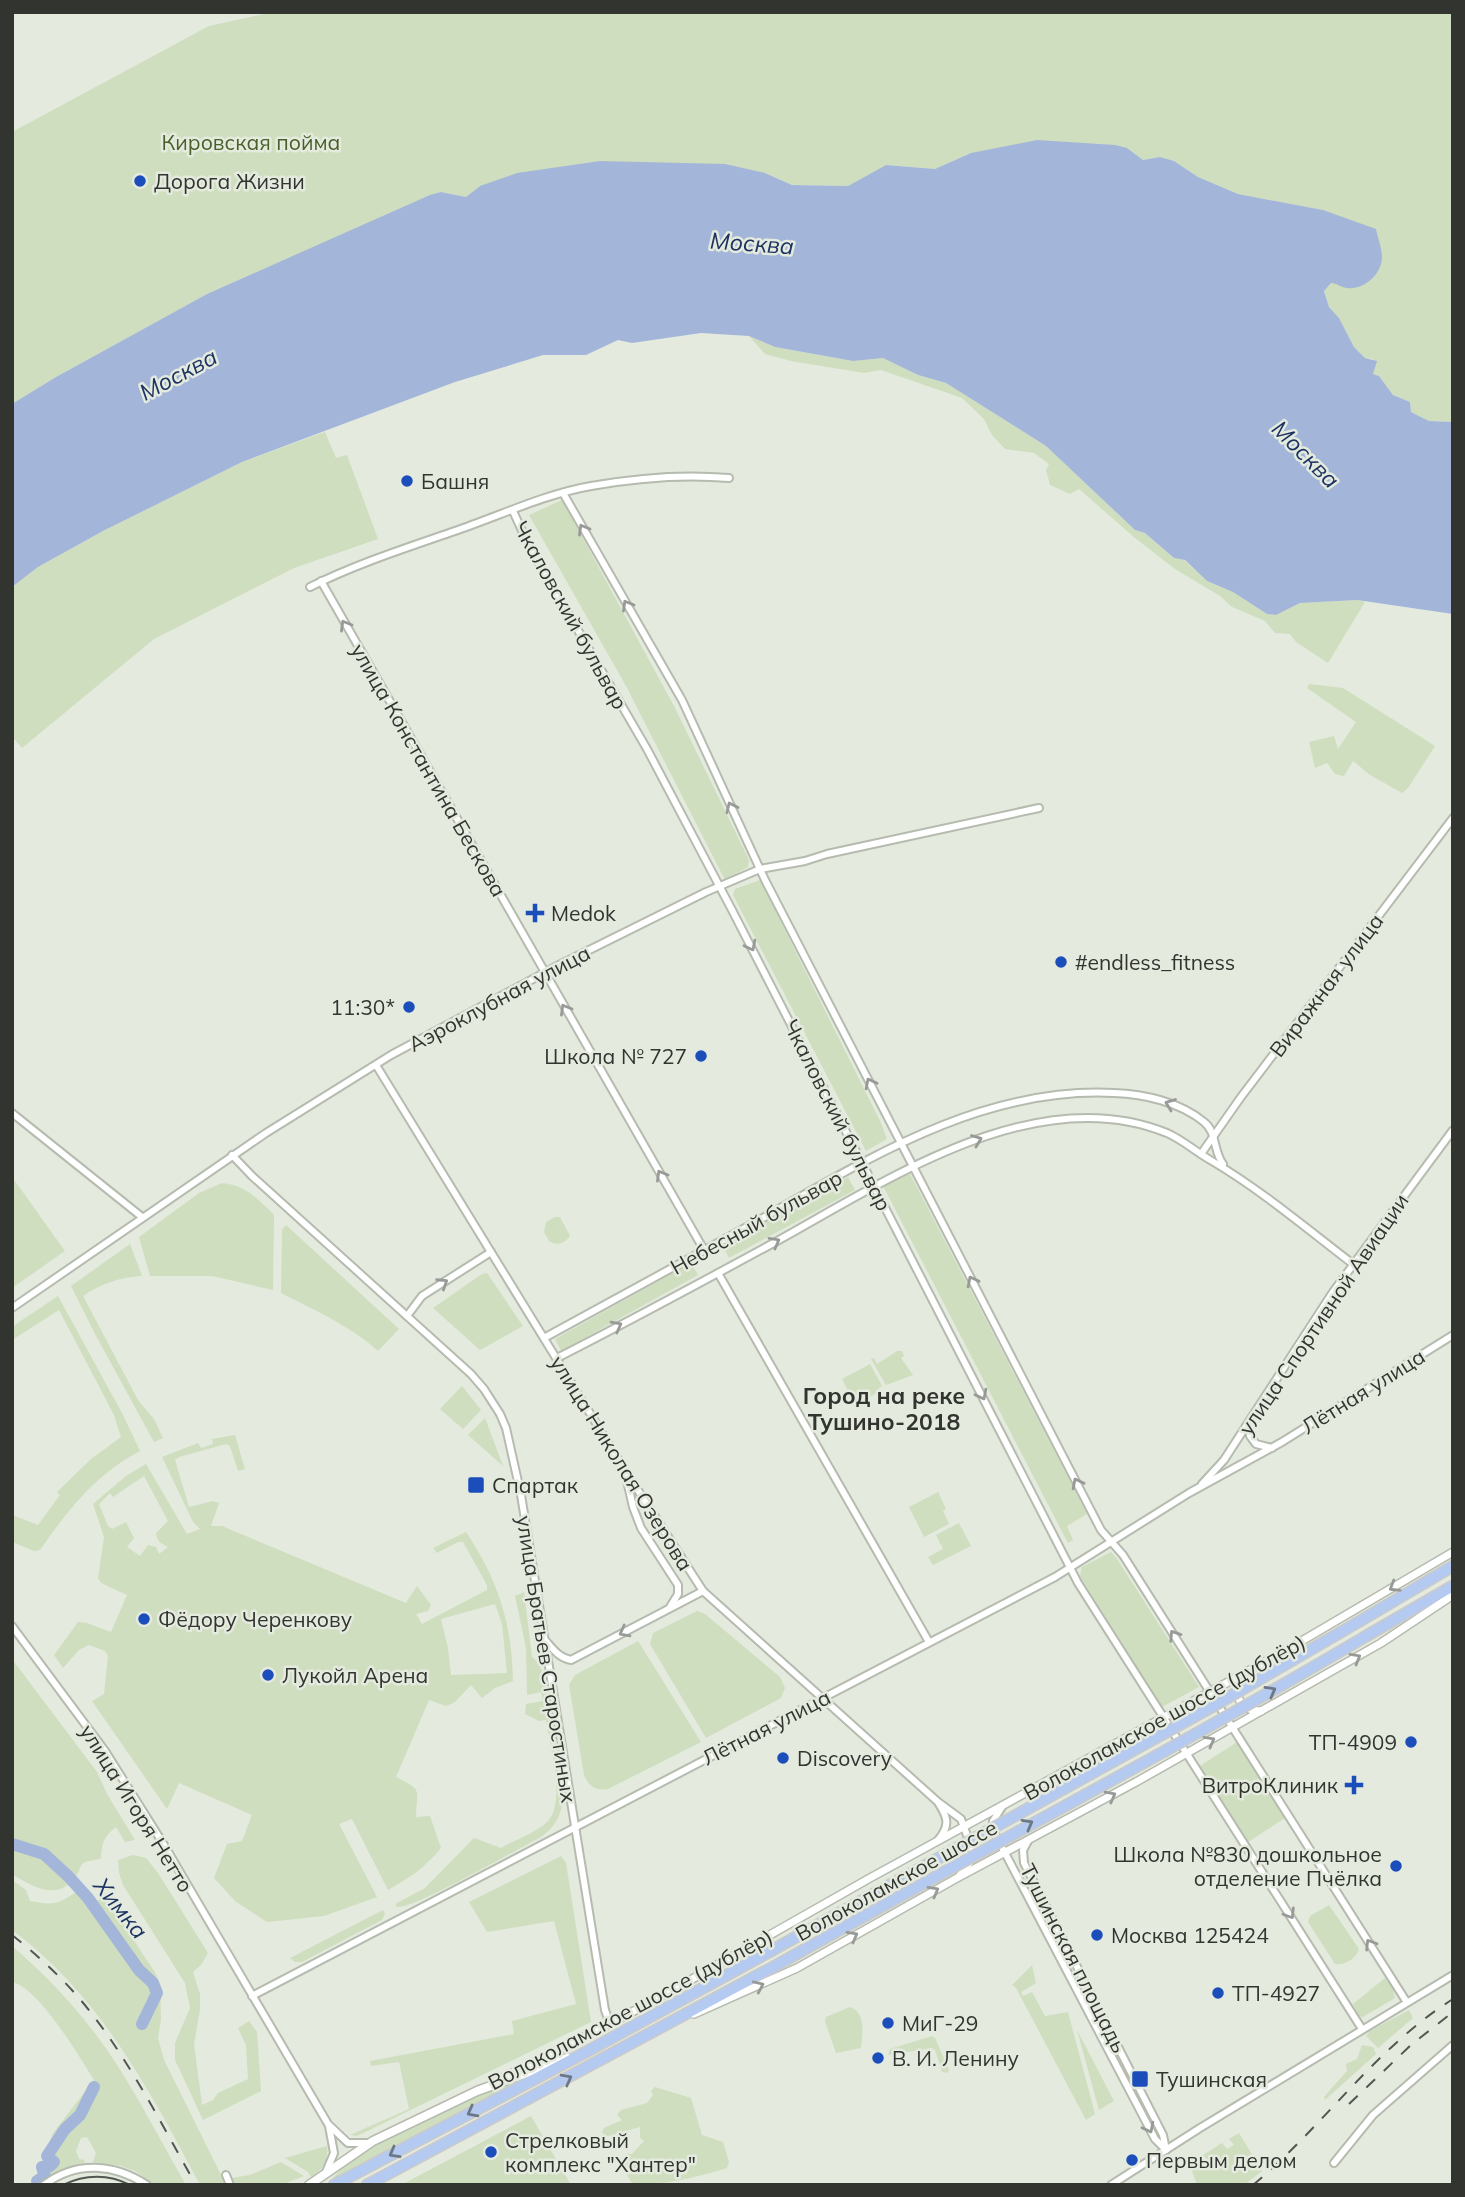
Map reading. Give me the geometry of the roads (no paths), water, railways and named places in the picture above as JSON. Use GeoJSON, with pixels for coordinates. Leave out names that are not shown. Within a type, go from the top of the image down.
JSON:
{"type":"FeatureCollection","features":[{"type":"Feature","properties":{"kind":"main road","name":"Волоколамское шоссе"},"geometry":{"type":"LineString","coordinates":[[334,2185],[586,2052],[1217,1704],[1453,1566]]}},
{"type":"Feature","properties":{"kind":"main road","name":"Волоколамское шоссе"},"geometry":{"type":"LineString","coordinates":[[371,2183],[675,2021],[944,1870],[1240,1709],[1453,1586]]}},
{"type":"Feature","properties":{"kind":"main road"},"geometry":{"type":"LineString","coordinates":[[478,2091],[586,2052]]}},
{"type":"Feature","properties":{"kind":"main road","name":"Волоколамское шоссе (дублёр)"},"geometry":{"type":"LineString","coordinates":[[309,2185],[318,2182],[373,2141],[478,2091]]}},
{"type":"Feature","properties":{"kind":"main road"},"geometry":{"type":"LineString","coordinates":[[342,2185],[371,2166]]}},
{"type":"Feature","properties":{"kind":"street"},"geometry":{"type":"LineString","coordinates":[[310,587],[404,549],[563,493],[591,486],[664,477],[729,478]]}},
{"type":"Feature","properties":{"kind":"street","name":"Чкаловский бульвар"},"geometry":{"type":"LineString","coordinates":[[563,493],[682,701],[760,869],[1101,1530],[1123,1555],[1406,2001]]}},
{"type":"Feature","properties":{"kind":"street","name":"Чкаловский бульвар"},"geometry":{"type":"LineString","coordinates":[[513,511],[528,546],[647,749],[876,1187],[1078,1583],[1162,1719],[1362,2029]]}},
{"type":"Feature","properties":{"kind":"street","name":"улица Константина Бескова"},"geometry":{"type":"LineString","coordinates":[[321,582],[704,1250]]}},
{"type":"Feature","properties":{"kind":"street","name":"Аэроклубная улица"},"geometry":{"type":"LineString","coordinates":[[12,1308],[232,1155],[376,1065],[545,974],[719,886],[760,869],[1040,808]]}},
{"type":"Feature","properties":{"kind":"street","name":"Виражная улица"},"geometry":{"type":"LineString","coordinates":[[1201,1154],[1453,818]]}},
{"type":"Feature","properties":{"kind":"street","name":"улица Николая Озерова"},"geometry":{"type":"LineString","coordinates":[[376,1065],[703,1591],[821,1699],[939,1802],[958,1815],[965,1826]]}},
{"type":"Feature","properties":{"kind":"street","name":"Небесный бульвар"},"geometry":{"type":"LineString","coordinates":[[544,1338],[863,1162],[972,1113],[1004,1103],[1054,1094],[1096,1092],[1137,1094],[1160,1100],[1208,1125],[1217,1157],[1226,1167]]}},
{"type":"Feature","properties":{"kind":"street"},"geometry":{"type":"LineString","coordinates":[[12,1113],[142,1217]]}},
{"type":"Feature","properties":{"kind":"street","name":"Небесный бульвар"},"geometry":{"type":"LineString","coordinates":[[557,1358],[914,1167],[1010,1128],[1071,1118],[1117,1120],[1167,1133],[1226,1167],[1353,1264]]}},
{"type":"Feature","properties":{"kind":"street","name":"улица Спортивной Авиации"},"geometry":{"type":"LineString","coordinates":[[1189,1493],[1205,1482],[1224,1460],[1353,1264],[1453,1130]]}},
{"type":"Feature","properties":{"kind":"street","name":"улица Братьев Старостиных"},"geometry":{"type":"LineString","coordinates":[[232,1155],[471,1374],[500,1414],[511,1443],[605,2010],[610,2024]]}},
{"type":"Feature","properties":{"kind":"street"},"geometry":{"type":"LineString","coordinates":[[407,1316],[422,1296],[491,1252]]}},
{"type":"Feature","properties":{"kind":"street"},"geometry":{"type":"LineString","coordinates":[[718,1273],[929,1642]]}},
{"type":"Feature","properties":{"kind":"street","name":"Лётная улица"},"geometry":{"type":"LineString","coordinates":[[252,1996],[1052,1578],[1189,1493],[1258,1457],[1453,1335]]}},
{"type":"Feature","properties":{"kind":"street"},"geometry":{"type":"LineString","coordinates":[[1251,1419],[1250,1436],[1256,1444],[1274,1447]]}},
{"type":"Feature","properties":{"kind":"street"},"geometry":{"type":"LineString","coordinates":[[624,1467],[640,1528],[678,1585],[678,1594],[668,1609]]}},
{"type":"Feature","properties":{"kind":"street","name":"Волоколамское шоссе (дублёр)"},"geometry":{"type":"LineString","coordinates":[[478,2091],[610,2024],[1162,1719],[1453,1552]]}},
{"type":"Feature","properties":{"kind":"street"},"geometry":{"type":"LineString","coordinates":[[544,1638],[556,1653],[571,1660],[703,1591]]}},
{"type":"Feature","properties":{"kind":"street","name":"Волоколамское шоссе (дублёр)"},"geometry":{"type":"LineString","coordinates":[[675,2021],[714,2007],[797,1968],[1264,1711],[1381,1643],[1451,1597]]}},
{"type":"Feature","properties":{"kind":"street","name":"улица Игоря Нетто"},"geometry":{"type":"LineString","coordinates":[[12,1626],[105,1751],[164,1845],[328,2124]]}},
{"type":"Feature","properties":{"kind":"street"},"geometry":{"type":"LineString","coordinates":[[1243,1674],[1236,1689],[1238,1699],[1248,1709],[1264,1711]]}},
{"type":"Feature","properties":{"kind":"street"},"geometry":{"type":"LineString","coordinates":[[935,1843],[947,1825],[946,1815],[939,1802]]}},
{"type":"Feature","properties":{"kind":"street","name":"Тушинская площадь"},"geometry":{"type":"LineString","coordinates":[[1003,1806],[995,1816],[992,1826],[1004,1853],[1155,2140],[1166,2150]]}},
{"type":"Feature","properties":{"kind":"street"},"geometry":{"type":"LineString","coordinates":[[957,1878],[973,1857],[965,1826]]}},
{"type":"Feature","properties":{"kind":"street","name":"Тушинская площадь"},"geometry":{"type":"LineString","coordinates":[[1029,1840],[1023,1850],[1024,1863],[1163,2135],[1166,2150]]}},
{"type":"Feature","properties":{"kind":"street"},"geometry":{"type":"LineString","coordinates":[[1111,2185],[1406,2001],[1453,1975]]}},
{"type":"Feature","properties":{"kind":"street"},"geometry":{"type":"LineString","coordinates":[[1334,2163],[1373,2116],[1453,2045]]}},
{"type":"Feature","properties":{"kind":"street"},"geometry":{"type":"LineString","coordinates":[[328,2124],[348,2143],[359,2145],[373,2141]]}},
{"type":"Feature","properties":{"kind":"street"},"geometry":{"type":"LineString","coordinates":[[318,2182],[330,2167],[334,2153],[328,2124]]}},
{"type":"Feature","properties":{"kind":"street"},"geometry":{"type":"LineString","coordinates":[[44,2185],[64,2173],[90,2167],[117,2170],[147,2185]]}},
{"type":"Feature","properties":{"kind":"street"},"geometry":{"type":"LineString","coordinates":[[226,2175],[230,2185]]}},
{"type":"Feature","properties":{"kind":"water","name":"Москва"},"geometry":{"type":"Polygon","coordinates":[[[1037,140],[1127,148],[1143,160],[1160,157],[1174,161],[1198,177],[1238,194],[1323,210],[1376,229],[1382,258],[1375,275],[1360,287],[1347,288],[1331,283],[1324,291],[1329,307],[1339,318],[1354,347],[1365,358],[1377,361],[1373,374],[1379,376],[1393,395],[1410,402],[1411,412],[1429,421],[1453,422],[1453,614],[1357,600],[1300,603],[1276,615],[1267,614],[1233,592],[1207,581],[1185,560],[1174,558],[1145,533],[1135,530],[1046,446],[946,383],[918,375],[883,358],[853,361],[775,347],[749,336],[701,333],[632,343],[618,340],[586,355],[543,355],[455,382],[242,462],[103,531],[38,567],[12,587],[12,404],[207,294],[430,195],[441,192],[466,197],[480,186],[517,173],[600,161],[725,164],[765,173],[792,185],[848,186],[886,165],[935,169],[971,153],[1037,140]]]}},
{"type":"Feature","properties":{"kind":"waterway","name":"Химка"},"geometry":{"type":"LineString","coordinates":[[12,1844],[44,1854],[68,1876],[88,1898],[139,1970],[153,1983],[157,1993],[142,2024]]}},
{"type":"Feature","properties":{"kind":"waterway","name":"Химка"},"geometry":{"type":"LineString","coordinates":[[37,2181],[45,2176],[42,2167],[50,2166],[54,2162],[47,2156],[65,2129],[80,2115],[94,2087]]}},
{"type":"Feature","properties":{"kind":"tram line"},"geometry":{"type":"LineString","coordinates":[[63,2185],[97,2177],[130,2185]]}},
{"type":"Feature","properties":{"kind":"railway"},"geometry":{"type":"LineString","coordinates":[[12,1935],[64,1982],[107,2034],[196,2185]]}},
{"type":"Feature","properties":{"kind":"railway"},"geometry":{"type":"LineString","coordinates":[[1253,2185],[1303,2138],[1374,2064],[1425,2019],[1453,1999]]}},
{"type":"Feature","properties":{"kind":"railway"},"geometry":{"type":"LineString","coordinates":[[1349,2104],[1411,2045],[1453,2012]]}},
{"type":"Feature","properties":{"kind":"place","name":"Дорога Жизни"},"geometry":{"type":"Point","coordinates":[140,181]}},
{"type":"Feature","properties":{"kind":"place","name":"Башня"},"geometry":{"type":"Point","coordinates":[407,481]}},
{"type":"Feature","properties":{"kind":"place","name":"Medok"},"geometry":{"type":"Point","coordinates":[535,913]}},
{"type":"Feature","properties":{"kind":"place","name":"#endless_fitness"},"geometry":{"type":"Point","coordinates":[1061,962]}},
{"type":"Feature","properties":{"kind":"place","name":"11:30*"},"geometry":{"type":"Point","coordinates":[409,1007]}},
{"type":"Feature","properties":{"kind":"place","name":"Школа № 727"},"geometry":{"type":"Point","coordinates":[701,1056]}},
{"type":"Feature","properties":{"kind":"place","name":"Спартак"},"geometry":{"type":"Point","coordinates":[476,1485]}},
{"type":"Feature","properties":{"kind":"place","name":"Фёдору Черенкову"},"geometry":{"type":"Point","coordinates":[144,1619]}},
{"type":"Feature","properties":{"kind":"place","name":"Лукойл Арена"},"geometry":{"type":"Point","coordinates":[268,1675]}},
{"type":"Feature","properties":{"kind":"place","name":"ТП-4909"},"geometry":{"type":"Point","coordinates":[1411,1742]}},
{"type":"Feature","properties":{"kind":"place","name":"Discovery"},"geometry":{"type":"Point","coordinates":[783,1758]}},
{"type":"Feature","properties":{"kind":"place","name":"ВитроКлиник"},"geometry":{"type":"Point","coordinates":[1354,1785]}},
{"type":"Feature","properties":{"kind":"place","name":"Школа №830 дошкольное отделение Пчёлка"},"geometry":{"type":"Point","coordinates":[1396,1866]}},
{"type":"Feature","properties":{"kind":"place","name":"Москва 125424"},"geometry":{"type":"Point","coordinates":[1097,1935]}},
{"type":"Feature","properties":{"kind":"place","name":"ТП-4927"},"geometry":{"type":"Point","coordinates":[1218,1993]}},
{"type":"Feature","properties":{"kind":"place","name":"МиГ-29"},"geometry":{"type":"Point","coordinates":[888,2023]}},
{"type":"Feature","properties":{"kind":"place","name":"В. И. Ленину"},"geometry":{"type":"Point","coordinates":[878,2058]}},
{"type":"Feature","properties":{"kind":"place","name":"Тушинская"},"geometry":{"type":"Point","coordinates":[1140,2079]}},
{"type":"Feature","properties":{"kind":"place","name":"Стрелковый комплекс \"Хантер\""},"geometry":{"type":"Point","coordinates":[491,2152]}},
{"type":"Feature","properties":{"kind":"place","name":"Первым делом"},"geometry":{"type":"Point","coordinates":[1132,2160]}},
{"type":"Feature","properties":{"kind":"district","name":"Город на реке Тушино-2018"},"geometry":{"type":"Point","coordinates":[884,1408]}},
{"type":"Feature","properties":{"kind":"park label","name":"Кировская пойма"},"geometry":{"type":"Point","coordinates":[251,142]}}]}
